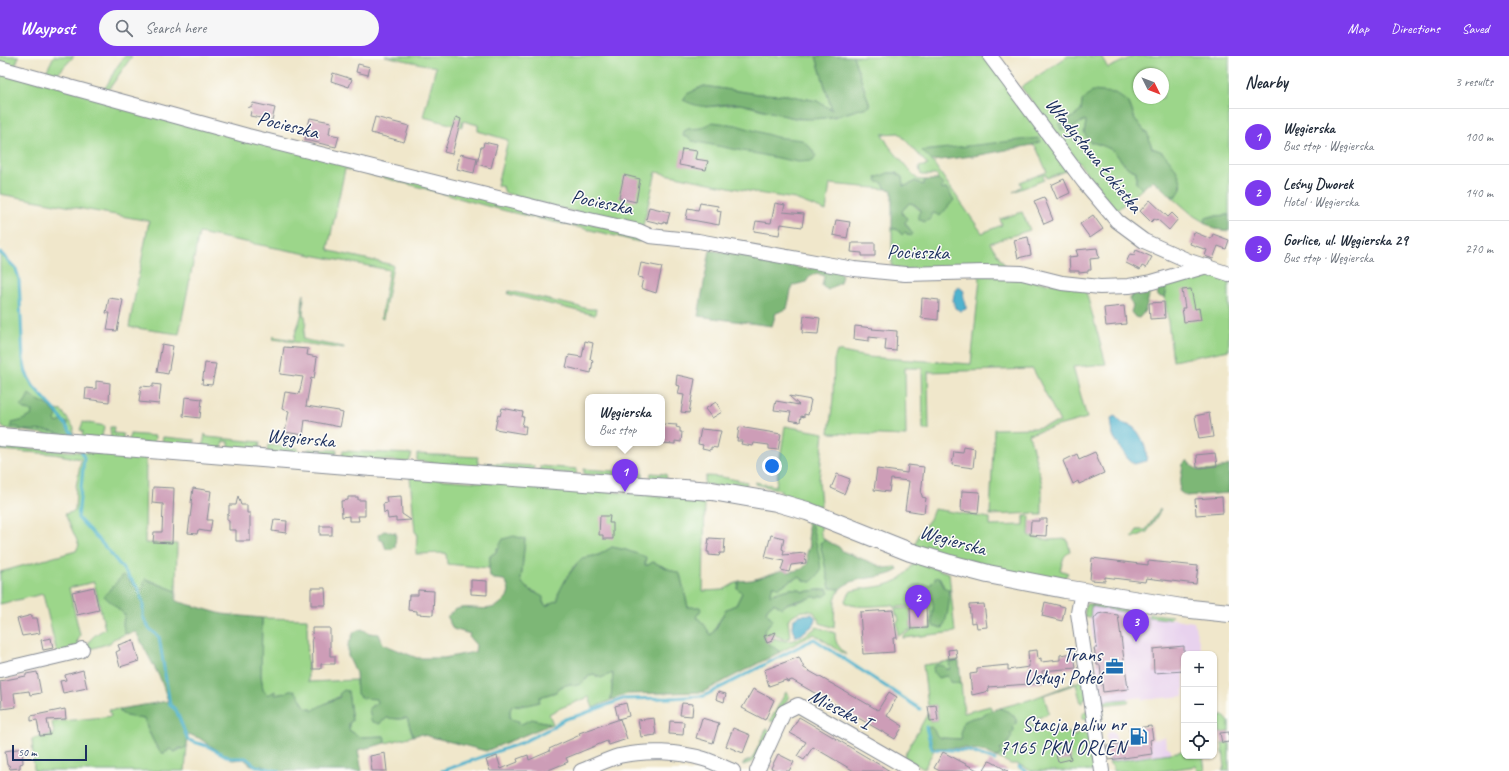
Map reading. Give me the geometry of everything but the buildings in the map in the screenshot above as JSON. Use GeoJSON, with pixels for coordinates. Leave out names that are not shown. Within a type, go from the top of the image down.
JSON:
{"type":"FeatureCollection","features":[{"type":"Feature","properties":{"kind":"main road","name":"Węgierska"},"geometry":{"type":"LineString","coordinates":[[0,437],[372,467],[712,491],[776,502],[807,511],[910,552],[988,574],[1082,592],[1194,610],[1229,613]]}},
{"type":"Feature","properties":{"kind":"street","name":"Władysława Łokietka"},"geometry":{"type":"LineString","coordinates":[[990,56],[1084,182],[1117,221],[1144,241],[1190,261],[1229,274]]}},
{"type":"Feature","properties":{"kind":"street","name":"Pocieszka"},"geometry":{"type":"LineString","coordinates":[[0,68],[248,136],[554,212],[639,231],[650,236],[698,241],[854,269],[905,274],[985,272],[1022,273],[1062,283],[1100,287],[1129,286],[1152,282],[1207,266]]}},
{"type":"Feature","properties":{"kind":"street"},"geometry":{"type":"LineString","coordinates":[[1082,592],[1078,613],[1102,771]]}},
{"type":"Feature","properties":{"kind":"street"},"geometry":{"type":"LineString","coordinates":[[0,670],[80,651],[82,649]]}},
{"type":"Feature","properties":{"kind":"street","name":"Mieszka I"},"geometry":{"type":"LineString","coordinates":[[756,771],[784,712],[798,706],[913,771]]}},
{"type":"Feature","properties":{"kind":"street"},"geometry":{"type":"LineString","coordinates":[[581,771],[618,756],[660,752],[704,759],[733,771]]}},
{"type":"Feature","properties":{"kind":"shaded area"},"geometry":{"type":"Polygon","coordinates":[[[1091,606],[1194,622],[1201,651],[1181,651],[1181,696],[1142,700],[1143,697],[1101,702],[1090,618],[1091,606]]]}},
{"type":"Feature","properties":{"kind":"shaded area"},"geometry":{"type":"Polygon","coordinates":[[[1111,731],[1115,734],[1117,744],[1107,746],[1106,735],[1111,731]]]}},
{"type":"Feature","properties":{"kind":"shaded area"},"geometry":{"type":"Polygon","coordinates":[[[1165,737],[1166,747],[1171,749],[1171,753],[1109,762],[1107,748],[1110,760],[1150,740],[1165,737]]]}},
{"type":"Feature","properties":{"kind":"green space"},"geometry":{"type":"Polygon","coordinates":[[[0,56],[19,56],[14,69],[0,66],[0,56]]]}},
{"type":"Feature","properties":{"kind":"green space"},"geometry":{"type":"Polygon","coordinates":[[[54,56],[74,56],[54,78],[44,76],[54,56]]]}},
{"type":"Feature","properties":{"kind":"green space"},"geometry":{"type":"Polygon","coordinates":[[[125,56],[132,56],[107,92],[99,90],[106,87],[116,68],[125,56]]]}},
{"type":"Feature","properties":{"kind":"green space"},"geometry":{"type":"Polygon","coordinates":[[[385,56],[816,56],[832,111],[817,101],[787,95],[758,94],[704,86],[694,90],[705,107],[740,104],[798,119],[834,117],[870,106],[853,56],[987,56],[1070,169],[1047,178],[1046,175],[1043,176],[1044,180],[1013,192],[1022,186],[1020,182],[1047,172],[1036,147],[1032,145],[1040,141],[922,151],[932,161],[982,233],[1002,225],[1000,219],[1022,212],[1030,230],[990,243],[1006,267],[892,271],[892,229],[897,229],[900,233],[905,232],[909,236],[911,231],[905,222],[902,211],[909,203],[913,204],[924,212],[937,213],[941,182],[938,180],[937,175],[921,175],[919,167],[928,165],[899,133],[882,134],[889,146],[916,178],[919,180],[925,180],[923,185],[915,181],[909,185],[903,186],[902,177],[896,173],[888,173],[883,183],[886,189],[830,184],[826,211],[795,199],[656,172],[642,230],[505,193],[503,187],[497,185],[508,140],[478,131],[478,125],[463,121],[462,127],[423,117],[436,67],[385,56]]]}},
{"type":"Feature","properties":{"kind":"green space"},"geometry":{"type":"Polygon","coordinates":[[[816,56],[853,56],[870,106],[825,118],[806,119],[790,117],[740,104],[699,106],[683,100],[687,94],[704,86],[758,94],[787,95],[817,101],[832,110],[816,56]]]}},
{"type":"Feature","properties":{"kind":"green space"},"geometry":{"type":"Polygon","coordinates":[[[1068,56],[1101,56],[1108,68],[1134,56],[1229,56],[1229,215],[1213,216],[1206,218],[1204,222],[1194,216],[1171,196],[1176,196],[1180,191],[1182,184],[1176,171],[1162,152],[1152,148],[1148,135],[1135,119],[1129,103],[1081,111],[1066,122],[1059,124],[1062,130],[1072,128],[1085,120],[1084,133],[1090,142],[1111,149],[1126,166],[1136,171],[1136,183],[1142,189],[1117,210],[1106,198],[1021,87],[1068,56]]]}},
{"type":"Feature","properties":{"kind":"green space"},"geometry":{"type":"Polygon","coordinates":[[[0,71],[640,236],[639,242],[506,211],[406,183],[345,169],[328,248],[330,251],[393,265],[383,319],[381,318],[389,270],[199,233],[179,334],[129,327],[149,221],[0,194],[0,71]]]}},
{"type":"Feature","properties":{"kind":"green space"},"geometry":{"type":"Polygon","coordinates":[[[1092,91],[1115,93],[1129,103],[1135,119],[1148,135],[1152,148],[1163,153],[1178,173],[1181,181],[1181,187],[1176,196],[1171,196],[1153,180],[1142,189],[1136,183],[1136,171],[1128,168],[1112,150],[1090,142],[1084,133],[1085,120],[1072,128],[1061,130],[1059,124],[1066,122],[1081,111],[1082,101],[1092,91]]]}},
{"type":"Feature","properties":{"kind":"green space"},"geometry":{"type":"Polygon","coordinates":[[[712,122],[736,125],[776,137],[802,140],[811,148],[816,156],[813,161],[798,162],[692,141],[683,136],[684,131],[688,129],[702,128],[712,122]]]}},
{"type":"Feature","properties":{"kind":"green space"},"geometry":{"type":"Polygon","coordinates":[[[1039,138],[1041,141],[1032,145],[980,155],[932,161],[922,151],[1039,138]]]}},
{"type":"Feature","properties":{"kind":"green space"},"geometry":{"type":"Polygon","coordinates":[[[888,173],[896,173],[902,177],[903,186],[909,185],[915,181],[923,185],[925,180],[938,180],[944,185],[940,189],[947,189],[954,200],[940,216],[934,213],[931,214],[931,219],[924,222],[919,219],[918,215],[921,210],[914,204],[909,203],[902,211],[903,215],[907,218],[905,223],[913,234],[911,236],[905,232],[902,235],[897,229],[892,229],[892,190],[886,189],[883,183],[877,182],[876,178],[888,173]]]}},
{"type":"Feature","properties":{"kind":"green space"},"geometry":{"type":"Polygon","coordinates":[[[1229,215],[1229,231],[1214,229],[1204,222],[1206,218],[1213,216],[1229,215]]]}},
{"type":"Feature","properties":{"kind":"green space"},"geometry":{"type":"Polygon","coordinates":[[[710,250],[792,264],[799,268],[810,269],[816,266],[841,272],[842,275],[840,283],[828,290],[822,286],[824,276],[817,273],[810,276],[806,282],[794,285],[787,309],[776,313],[772,326],[698,316],[710,250]]]}},
{"type":"Feature","properties":{"kind":"green space"},"geometry":{"type":"Polygon","coordinates":[[[0,251],[16,268],[19,279],[23,359],[27,373],[34,386],[56,410],[62,411],[74,428],[73,438],[3,428],[0,421],[0,251]]]}},
{"type":"Feature","properties":{"kind":"green space"},"geometry":{"type":"Polygon","coordinates":[[[1203,270],[1229,280],[1229,350],[1173,361],[1165,298],[1166,292],[1163,282],[1203,270]]]}},
{"type":"Feature","properties":{"kind":"green space"},"geometry":{"type":"Polygon","coordinates":[[[977,274],[1085,288],[1106,364],[1073,367],[1087,418],[1029,434],[1042,484],[1042,515],[1036,515],[1036,513],[990,515],[994,429],[1036,428],[1060,422],[1033,369],[928,372],[929,430],[923,430],[922,368],[905,368],[906,436],[829,433],[833,399],[834,360],[837,351],[867,357],[971,364],[980,278],[977,274]]]}},
{"type":"Feature","properties":{"kind":"green space"},"geometry":{"type":"Polygon","coordinates":[[[1163,282],[1166,292],[1165,298],[1158,296],[1156,286],[1163,282]]]}},
{"type":"Feature","properties":{"kind":"green space"},"geometry":{"type":"Polygon","coordinates":[[[1148,287],[1150,290],[1145,309],[1139,318],[1135,317],[1131,312],[1133,305],[1129,300],[1132,296],[1132,292],[1148,287]]]}},
{"type":"Feature","properties":{"kind":"green space"},"geometry":{"type":"Polygon","coordinates":[[[509,291],[589,309],[596,309],[595,315],[508,294],[509,291]]]}},
{"type":"Feature","properties":{"kind":"green space"},"geometry":{"type":"Polygon","coordinates":[[[304,294],[303,315],[305,316],[306,322],[303,339],[344,347],[344,349],[273,339],[274,335],[275,337],[294,340],[301,316],[304,294]]]}},
{"type":"Feature","properties":{"kind":"green space"},"geometry":{"type":"Polygon","coordinates":[[[29,394],[48,405],[57,415],[55,420],[57,423],[62,421],[68,423],[67,427],[72,434],[68,436],[49,431],[23,430],[17,427],[11,427],[12,423],[31,416],[32,411],[26,410],[20,406],[24,404],[29,394]]]}},
{"type":"Feature","properties":{"kind":"green space"},"geometry":{"type":"Polygon","coordinates":[[[83,422],[105,426],[102,437],[82,438],[83,431],[80,430],[83,422]]]}},
{"type":"Feature","properties":{"kind":"green space"},"geometry":{"type":"Polygon","coordinates":[[[785,426],[824,433],[819,480],[821,505],[819,508],[797,501],[780,492],[781,490],[755,484],[755,482],[776,486],[785,426]]]}},
{"type":"Feature","properties":{"kind":"green space"},"geometry":{"type":"Polygon","coordinates":[[[110,427],[114,427],[113,433],[123,434],[123,441],[111,440],[110,427]]]}},
{"type":"Feature","properties":{"kind":"green space"},"geometry":{"type":"Polygon","coordinates":[[[130,434],[155,436],[154,444],[129,442],[130,434]]]}},
{"type":"Feature","properties":{"kind":"green space"},"geometry":{"type":"Polygon","coordinates":[[[205,434],[207,437],[260,442],[259,451],[229,447],[229,442],[223,441],[222,449],[203,445],[205,434]]]}},
{"type":"Feature","properties":{"kind":"green space"},"geometry":{"type":"Polygon","coordinates":[[[163,437],[195,440],[194,445],[162,442],[163,437]]]}},
{"type":"Feature","properties":{"kind":"green space"},"geometry":{"type":"Polygon","coordinates":[[[268,445],[298,448],[298,454],[267,452],[268,445]]]}},
{"type":"Feature","properties":{"kind":"green space"},"geometry":{"type":"Polygon","coordinates":[[[0,446],[146,457],[145,543],[177,544],[176,591],[146,579],[141,592],[134,588],[131,584],[123,623],[126,634],[113,639],[110,643],[87,650],[90,640],[105,629],[94,582],[69,588],[80,635],[77,643],[82,646],[57,653],[43,594],[0,604],[0,572],[76,551],[79,545],[65,514],[75,511],[76,487],[81,459],[54,454],[0,450],[0,446]]]}},
{"type":"Feature","properties":{"kind":"green space"},"geometry":{"type":"Polygon","coordinates":[[[308,449],[337,450],[336,455],[307,455],[308,449]]]}},
{"type":"Feature","properties":{"kind":"green space"},"geometry":{"type":"Polygon","coordinates":[[[343,451],[412,454],[409,462],[342,457],[343,451]]]}},
{"type":"Feature","properties":{"kind":"green space"},"geometry":{"type":"Polygon","coordinates":[[[417,454],[478,457],[478,468],[417,461],[417,454]]]}},
{"type":"Feature","properties":{"kind":"green space"},"geometry":{"type":"Polygon","coordinates":[[[1187,460],[1196,468],[1206,471],[1229,465],[1229,493],[1186,496],[1179,491],[1183,464],[1187,460]]]}},
{"type":"Feature","properties":{"kind":"green space"},"geometry":{"type":"Polygon","coordinates":[[[485,463],[534,466],[533,471],[485,467],[485,463]]]}},
{"type":"Feature","properties":{"kind":"green space"},"geometry":{"type":"Polygon","coordinates":[[[540,466],[577,469],[576,474],[540,471],[540,466]]]}},
{"type":"Feature","properties":{"kind":"green space"},"geometry":{"type":"Polygon","coordinates":[[[584,469],[643,473],[643,478],[584,474],[584,469]]]}},
{"type":"Feature","properties":{"kind":"green space"},"geometry":{"type":"Polygon","coordinates":[[[651,473],[666,474],[667,480],[650,479],[651,473]]]}},
{"type":"Feature","properties":{"kind":"green space"},"geometry":{"type":"Polygon","coordinates":[[[706,476],[722,477],[747,482],[746,486],[734,488],[704,484],[706,476]]]}},
{"type":"Feature","properties":{"kind":"green space"},"geometry":{"type":"Polygon","coordinates":[[[410,477],[705,499],[703,591],[723,590],[739,581],[737,588],[742,593],[736,605],[726,609],[711,636],[703,623],[696,617],[698,607],[688,607],[680,574],[653,562],[645,565],[646,561],[626,550],[612,547],[598,555],[585,557],[579,561],[567,577],[558,600],[546,606],[536,592],[527,588],[521,580],[525,538],[497,548],[496,552],[490,556],[489,568],[447,564],[446,553],[416,554],[417,533],[415,532],[410,477]]]}},
{"type":"Feature","properties":{"kind":"green space"},"geometry":{"type":"Polygon","coordinates":[[[934,509],[990,518],[990,526],[1024,525],[1024,516],[1030,516],[1029,536],[1048,540],[1067,539],[1070,551],[1064,557],[1060,570],[1068,573],[1063,580],[1052,582],[915,546],[918,535],[930,519],[934,509]]]}},
{"type":"Feature","properties":{"kind":"green space"},"geometry":{"type":"Polygon","coordinates":[[[1160,509],[1161,510],[1147,532],[1133,538],[1132,537],[1137,530],[1146,530],[1160,509]]]}},
{"type":"Feature","properties":{"kind":"green space"},"geometry":{"type":"Polygon","coordinates":[[[805,520],[822,526],[821,533],[825,540],[820,543],[830,588],[840,589],[835,599],[834,628],[820,623],[814,612],[803,611],[796,613],[788,620],[790,638],[784,639],[770,633],[766,635],[766,641],[763,635],[764,631],[773,620],[766,612],[768,608],[774,603],[778,606],[786,605],[811,597],[823,596],[827,589],[802,592],[798,588],[785,590],[770,595],[773,585],[779,588],[789,581],[799,577],[805,581],[811,582],[820,572],[812,526],[811,524],[808,525],[805,520]]]}},
{"type":"Feature","properties":{"kind":"green space"},"geometry":{"type":"Polygon","coordinates":[[[811,524],[819,557],[821,568],[820,572],[811,582],[805,581],[799,577],[789,581],[779,588],[773,585],[770,595],[794,589],[801,590],[802,592],[827,589],[829,593],[824,597],[821,595],[818,597],[788,603],[782,608],[774,603],[766,612],[773,620],[764,631],[763,635],[766,641],[780,652],[703,692],[627,694],[611,700],[613,673],[601,678],[594,674],[590,675],[581,684],[574,686],[571,684],[562,686],[556,692],[540,697],[539,702],[528,705],[512,706],[510,710],[510,719],[519,721],[519,725],[532,719],[549,723],[549,725],[486,751],[420,734],[413,736],[407,718],[387,718],[379,724],[371,721],[369,708],[377,703],[376,699],[363,698],[357,694],[356,673],[348,656],[348,645],[354,632],[362,629],[369,633],[379,634],[383,644],[417,658],[444,658],[475,652],[476,645],[469,637],[470,634],[453,629],[447,617],[457,609],[492,608],[502,602],[508,595],[509,590],[507,584],[504,580],[490,577],[489,568],[490,556],[496,552],[503,539],[514,536],[525,539],[521,580],[527,588],[543,597],[543,603],[546,606],[558,600],[558,594],[567,577],[582,558],[599,555],[612,547],[646,557],[645,565],[653,562],[680,574],[688,607],[700,607],[701,610],[696,617],[703,623],[711,635],[726,609],[736,605],[742,593],[737,588],[739,581],[752,580],[783,570],[789,572],[802,569],[807,564],[807,553],[810,545],[808,539],[808,525],[811,524]]]}},
{"type":"Feature","properties":{"kind":"green space"},"geometry":{"type":"Polygon","coordinates":[[[384,531],[396,533],[395,547],[393,549],[386,549],[383,541],[379,539],[378,535],[384,531]]]}},
{"type":"Feature","properties":{"kind":"green space"},"geometry":{"type":"Polygon","coordinates":[[[825,540],[839,547],[842,551],[885,568],[897,567],[898,570],[884,576],[853,581],[840,589],[830,588],[820,543],[825,540]]]}},
{"type":"Feature","properties":{"kind":"green space"},"geometry":{"type":"Polygon","coordinates":[[[915,562],[949,573],[955,632],[903,638],[903,636],[913,629],[931,628],[929,602],[911,606],[894,607],[893,605],[856,606],[846,603],[845,600],[851,591],[893,583],[903,576],[915,562]]]}},
{"type":"Feature","properties":{"kind":"green space"},"geometry":{"type":"Polygon","coordinates":[[[123,575],[141,592],[145,579],[176,591],[176,601],[222,614],[262,618],[261,675],[263,690],[268,695],[275,691],[275,695],[293,690],[298,694],[305,706],[307,708],[311,708],[312,711],[340,697],[339,694],[344,690],[348,691],[352,721],[349,723],[349,730],[360,737],[384,736],[386,743],[358,750],[362,771],[279,771],[263,766],[251,765],[244,759],[232,760],[199,738],[188,734],[187,746],[183,749],[180,748],[175,752],[170,749],[164,753],[161,752],[155,744],[144,719],[126,716],[120,712],[120,709],[168,701],[161,680],[136,632],[126,634],[123,625],[125,615],[104,596],[123,575]]]}},
{"type":"Feature","properties":{"kind":"green space"},"geometry":{"type":"Polygon","coordinates":[[[937,576],[940,578],[944,587],[949,589],[948,608],[943,628],[934,627],[932,619],[933,602],[929,595],[918,600],[918,594],[912,591],[911,588],[915,585],[930,585],[937,576]]]}},
{"type":"Feature","properties":{"kind":"green space"},"geometry":{"type":"Polygon","coordinates":[[[1086,604],[1135,611],[1135,614],[1091,606],[1090,618],[1084,617],[1086,604]]]}},
{"type":"Feature","properties":{"kind":"green space"},"geometry":{"type":"Polygon","coordinates":[[[910,608],[911,629],[898,636],[897,622],[899,621],[895,609],[910,608]]]}},
{"type":"Feature","properties":{"kind":"green space"},"geometry":{"type":"Polygon","coordinates":[[[1150,614],[1172,616],[1169,619],[1149,617],[1150,614]]]}},
{"type":"Feature","properties":{"kind":"green space"},"geometry":{"type":"Polygon","coordinates":[[[262,618],[307,619],[308,682],[356,680],[356,685],[363,698],[376,698],[377,703],[372,705],[379,724],[387,718],[407,718],[413,736],[386,743],[384,736],[360,737],[349,730],[349,723],[352,721],[348,691],[312,712],[303,705],[302,700],[285,693],[275,695],[275,692],[268,695],[263,690],[261,675],[262,618]]]}},
{"type":"Feature","properties":{"kind":"green space"},"geometry":{"type":"Polygon","coordinates":[[[817,627],[835,633],[837,643],[846,655],[814,634],[780,652],[766,641],[772,641],[774,638],[787,641],[797,639],[817,627]]]}},
{"type":"Feature","properties":{"kind":"green space"},"geometry":{"type":"Polygon","coordinates":[[[958,660],[959,662],[957,661],[950,669],[946,669],[951,682],[961,684],[964,713],[990,706],[992,710],[982,716],[972,718],[963,739],[940,738],[932,728],[929,743],[935,748],[924,769],[904,756],[928,713],[930,721],[938,720],[936,705],[928,706],[923,665],[958,660]]]}},
{"type":"Feature","properties":{"kind":"green space"},"geometry":{"type":"Polygon","coordinates":[[[959,662],[961,684],[951,682],[947,676],[938,678],[934,673],[933,667],[937,665],[950,669],[949,663],[959,662]]]}},
{"type":"Feature","properties":{"kind":"green space"},"geometry":{"type":"Polygon","coordinates":[[[613,672],[611,700],[593,708],[589,697],[558,709],[549,714],[553,724],[549,725],[549,723],[545,722],[533,721],[519,726],[510,719],[510,710],[512,706],[522,706],[539,697],[556,692],[565,685],[586,680],[590,675],[594,674],[597,677],[613,672]]]}},
{"type":"Feature","properties":{"kind":"green space"},"geometry":{"type":"Polygon","coordinates":[[[1085,679],[1087,696],[1082,703],[1076,684],[1044,695],[1049,713],[1028,723],[1042,731],[1058,729],[1075,736],[1083,731],[1084,734],[1086,734],[1091,726],[1089,719],[1082,719],[1082,715],[1085,711],[1088,711],[1091,715],[1100,771],[1031,771],[1018,764],[1011,764],[996,757],[1001,755],[1000,749],[1006,746],[1012,736],[1010,734],[1013,732],[1013,727],[1017,722],[1012,714],[1000,708],[1029,700],[1085,679]]]}},
{"type":"Feature","properties":{"kind":"green space"},"geometry":{"type":"Polygon","coordinates":[[[786,692],[789,696],[775,722],[770,721],[786,692]]]}},
{"type":"Feature","properties":{"kind":"green space"},"geometry":{"type":"Polygon","coordinates":[[[1128,699],[1129,702],[1102,705],[1103,718],[1101,717],[1096,702],[1128,699]]]}},
{"type":"Feature","properties":{"kind":"green space"},"geometry":{"type":"Polygon","coordinates":[[[1000,708],[1012,714],[1017,722],[1013,727],[1013,733],[1010,734],[1012,736],[1006,746],[1000,749],[1001,753],[999,756],[996,757],[986,752],[966,748],[935,748],[929,743],[927,728],[931,727],[940,738],[962,739],[961,735],[963,722],[1000,708]]]}},
{"type":"Feature","properties":{"kind":"green space"},"geometry":{"type":"Polygon","coordinates":[[[120,709],[120,712],[126,716],[144,719],[155,744],[161,752],[164,753],[170,749],[175,752],[187,746],[185,771],[34,771],[32,739],[54,734],[52,722],[111,716],[109,710],[120,709]]]}},
{"type":"Feature","properties":{"kind":"green space"},"geometry":{"type":"Polygon","coordinates":[[[1223,715],[1229,722],[1229,732],[1220,733],[1218,716],[1220,718],[1223,715]]]}},
{"type":"Feature","properties":{"kind":"green space"},"geometry":{"type":"Polygon","coordinates":[[[767,728],[770,731],[755,760],[743,765],[743,763],[752,759],[767,728]]]}},
{"type":"Feature","properties":{"kind":"green space"},"geometry":{"type":"Polygon","coordinates":[[[1229,742],[1229,771],[1222,771],[1225,767],[1222,743],[1229,742]]]}},
{"type":"Feature","properties":{"kind":"green space"},"geometry":{"type":"Polygon","coordinates":[[[1181,751],[1181,759],[1203,759],[1205,771],[1197,771],[1196,766],[1163,771],[1113,771],[1113,767],[1109,762],[1181,751]]]}},
{"type":"Feature","properties":{"kind":"water"},"geometry":{"type":"Polygon","coordinates":[[[959,287],[964,291],[966,307],[966,309],[961,311],[955,308],[953,300],[955,290],[959,287]]]}},
{"type":"Feature","properties":{"kind":"water"},"geometry":{"type":"Polygon","coordinates":[[[1115,416],[1122,423],[1133,427],[1137,431],[1144,443],[1147,457],[1146,461],[1134,464],[1127,458],[1113,436],[1111,418],[1115,416]]]}},
{"type":"Feature","properties":{"kind":"water"},"geometry":{"type":"Polygon","coordinates":[[[812,614],[815,617],[814,625],[798,636],[795,636],[792,627],[793,620],[800,615],[812,614]]]}},
{"type":"Feature","properties":{"kind":"waterway"},"geometry":{"type":"LineString","coordinates":[[0,252],[16,269],[19,279],[23,359],[26,373],[33,386],[56,411],[72,434]]}},
{"type":"Feature","properties":{"kind":"waterway"},"geometry":{"type":"LineString","coordinates":[[82,452],[84,458],[78,518],[108,550],[138,588],[143,603],[143,617],[149,628],[159,637],[170,705],[176,710],[188,740],[207,746],[230,758],[246,758],[256,766],[279,771]]}},
{"type":"Feature","properties":{"kind":"waterway"},"geometry":{"type":"LineString","coordinates":[[442,771],[521,743],[565,719],[623,699],[704,696],[814,639],[920,709]]}},
{"type":"Feature","properties":{"kind":"waterway"},"geometry":{"type":"LineString","coordinates":[[926,727],[932,749],[969,751],[995,760]]}},
{"type":"Feature","properties":{"kind":"waterway"},"geometry":{"type":"LineString","coordinates":[[1019,767],[1026,771]]}},
{"type":"Feature","properties":{"kind":"place","name":"Węgierska"},"geometry":{"type":"Point","coordinates":[625,492]}},
{"type":"Feature","properties":{"kind":"place","name":"Leśny Dworek"},"geometry":{"type":"Point","coordinates":[918,618]}},
{"type":"Feature","properties":{"kind":"place","name":"Gorlice, ul. Węgierska 29"},"geometry":{"type":"Point","coordinates":[1136,642]}},
{"type":"Feature","properties":{"kind":"place","name":"Trans Usługi Połeć"},"geometry":{"type":"Point","coordinates":[1115,666]}},
{"type":"Feature","properties":{"kind":"place","name":"Stacja paliw nr 7165 PKN ORLEN"},"geometry":{"type":"Point","coordinates":[1139,736]}}]}
